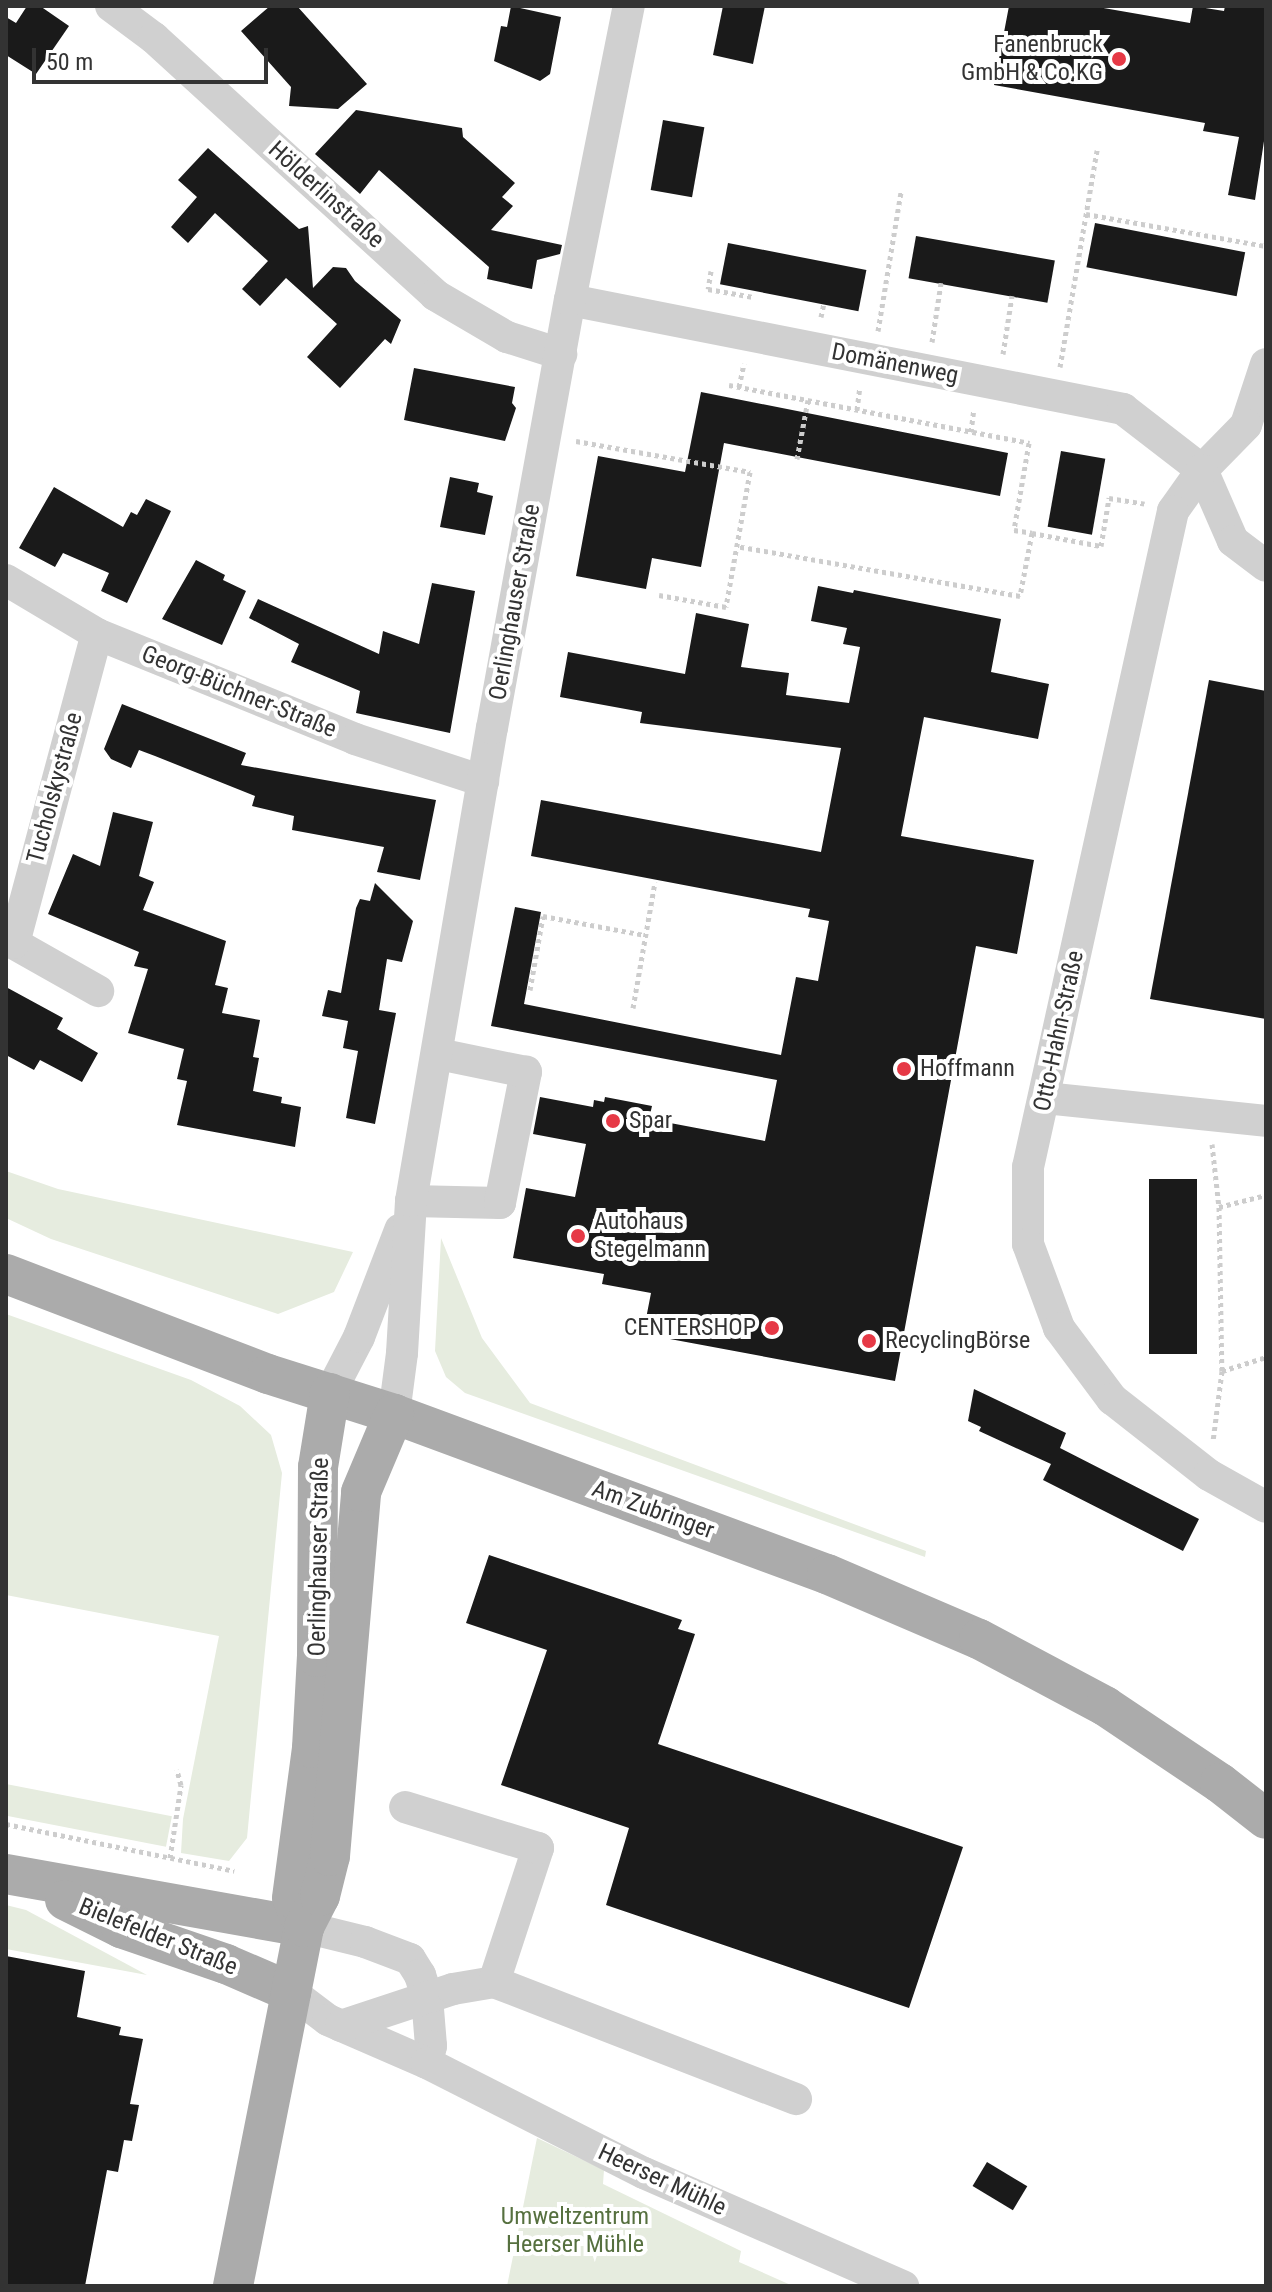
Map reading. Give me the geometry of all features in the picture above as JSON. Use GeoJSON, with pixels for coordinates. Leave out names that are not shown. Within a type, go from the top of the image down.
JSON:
{"type":"FeatureCollection","features":[{"type":"Feature","properties":{"kind":"main road","name":"Am Zubringer"},"geometry":{"type":"LineString","coordinates":[[6,1274],[268,1374],[394,1414],[827,1574],[979,1639],[1105,1706],[1220,1783],[1266,1819]]}},
{"type":"Feature","properties":{"kind":"main road","name":"Oerlinghauser Straße"},"geometry":{"type":"LineString","coordinates":[[304,1927],[292,1898],[312,1748],[317,1657],[318,1467],[330,1393]]}},
{"type":"Feature","properties":{"kind":"main road","name":"Oerlinghauser Straße"},"geometry":{"type":"LineString","coordinates":[[233,2286],[304,1927],[320,1896],[330,1856],[361,1492],[394,1414]]}},
{"type":"Feature","properties":{"kind":"main road","name":"Bielefelder Straße"},"geometry":{"type":"LineString","coordinates":[[16,1877],[304,1927]]}},
{"type":"Feature","properties":{"kind":"main road","name":"Bielefelder Straße"},"geometry":{"type":"LineString","coordinates":[[16,1877],[121,1928],[226,1964],[291,1992]]}},
{"type":"Feature","properties":{"kind":"street","name":"Hölderlinstraße"},"geometry":{"type":"LineString","coordinates":[[111,6],[154,38],[435,295],[507,337],[561,354]]}},
{"type":"Feature","properties":{"kind":"street","name":"Oerlinghauser Straße"},"geometry":{"type":"LineString","coordinates":[[394,1414],[402,1353],[411,1201],[570,300],[629,6]]}},
{"type":"Feature","properties":{"kind":"street","name":"Domänenweg"},"geometry":{"type":"LineString","coordinates":[[570,300],[1123,409],[1202,470]]}},
{"type":"Feature","properties":{"kind":"street","name":"Otto-Hahn-Straße"},"geometry":{"type":"LineString","coordinates":[[1266,365],[1246,425],[1202,470],[1173,511],[1028,1167],[1028,1244],[1059,1328],[1112,1399],[1209,1475],[1266,1507]]}},
{"type":"Feature","properties":{"kind":"street"},"geometry":{"type":"LineString","coordinates":[[1202,470],[1233,541],[1266,566]]}},
{"type":"Feature","properties":{"kind":"street","name":"Georg-Büchner-Straße"},"geometry":{"type":"LineString","coordinates":[[6,580],[97,634],[355,739],[483,781]]}},
{"type":"Feature","properties":{"kind":"street","name":"Tucholskystraße"},"geometry":{"type":"LineString","coordinates":[[97,634],[10,941],[98,991]]}},
{"type":"Feature","properties":{"kind":"street"},"geometry":{"type":"LineString","coordinates":[[411,1201],[500,1203],[526,1072],[438,1054]]}},
{"type":"Feature","properties":{"kind":"street"},"geometry":{"type":"LineString","coordinates":[[1045,1098],[1266,1121]]}},
{"type":"Feature","properties":{"kind":"street","name":"Oerlinghauser Straße"},"geometry":{"type":"LineString","coordinates":[[330,1393],[359,1337],[411,1201]]}},
{"type":"Feature","properties":{"kind":"street"},"geometry":{"type":"LineString","coordinates":[[405,1807],[538,1848],[494,1982]]}},
{"type":"Feature","properties":{"kind":"street"},"geometry":{"type":"LineString","coordinates":[[304,1927],[365,1942],[410,1959],[420,1975],[427,1997],[431,2046],[427,2063]]}},
{"type":"Feature","properties":{"kind":"street"},"geometry":{"type":"LineString","coordinates":[[341,2026],[427,1997],[494,1982],[796,2099]]}},
{"type":"Feature","properties":{"kind":"street","name":"Heerser Mühle"},"geometry":{"type":"LineString","coordinates":[[291,1992],[341,2026],[427,2063],[644,2173],[903,2286]]}},
{"type":"Feature","properties":{"kind":"path"},"geometry":{"type":"LineString","coordinates":[[1055,396],[1097,150]]}},
{"type":"Feature","properties":{"kind":"path"},"geometry":{"type":"LineString","coordinates":[[873,360],[901,192]]}},
{"type":"Feature","properties":{"kind":"path"},"geometry":{"type":"LineString","coordinates":[[1086,214],[1266,246]]}},
{"type":"Feature","properties":{"kind":"path"},"geometry":{"type":"LineString","coordinates":[[711,271],[708,289],[753,297]]}},
{"type":"Feature","properties":{"kind":"path"},"geometry":{"type":"LineString","coordinates":[[928,370],[941,283]]}},
{"type":"Feature","properties":{"kind":"path"},"geometry":{"type":"LineString","coordinates":[[998,384],[1012,296]]}},
{"type":"Feature","properties":{"kind":"path"},"geometry":{"type":"LineString","coordinates":[[729,385],[1029,443],[1014,530],[1101,546],[1109,498],[1151,505]]}},
{"type":"Feature","properties":{"kind":"path"},"geometry":{"type":"LineString","coordinates":[[797,459],[808,400]]}},
{"type":"Feature","properties":{"kind":"path"},"geometry":{"type":"LineString","coordinates":[[575,440],[750,472],[726,607],[659,595]]}},
{"type":"Feature","properties":{"kind":"path"},"geometry":{"type":"LineString","coordinates":[[737,546],[1020,596],[1032,533]]}},
{"type":"Feature","properties":{"kind":"path"},"geometry":{"type":"LineString","coordinates":[[633,1008],[655,882]]}},
{"type":"Feature","properties":{"kind":"path"},"geometry":{"type":"LineString","coordinates":[[530,990],[543,916],[645,935]]}},
{"type":"Feature","properties":{"kind":"path"},"geometry":{"type":"LineString","coordinates":[[1209,1115],[1219,1207],[1222,1371],[1209,1475]]}},
{"type":"Feature","properties":{"kind":"path"},"geometry":{"type":"LineString","coordinates":[[1219,1207],[1266,1195]]}},
{"type":"Feature","properties":{"kind":"path"},"geometry":{"type":"LineString","coordinates":[[1222,1371],[1266,1357]]}},
{"type":"Feature","properties":{"kind":"path"},"geometry":{"type":"LineString","coordinates":[[170,1858],[181,1785],[177,1770]]}},
{"type":"Feature","properties":{"kind":"path"},"geometry":{"type":"LineString","coordinates":[[6,1824],[234,1871]]}},
{"type":"Feature","properties":{"kind":"green space"},"geometry":{"type":"Polygon","coordinates":[[[6,1171],[58,1189],[353,1252],[334,1292],[278,1314],[51,1239],[6,1218],[6,1171]]]}},
{"type":"Feature","properties":{"kind":"green space"},"geometry":{"type":"Polygon","coordinates":[[[441,1238],[482,1338],[530,1403],[926,1551],[925,1557],[465,1393],[446,1377],[435,1351],[441,1238]]]}},
{"type":"Feature","properties":{"kind":"green space"},"geometry":{"type":"Polygon","coordinates":[[[6,1314],[191,1380],[240,1406],[271,1435],[282,1473],[247,1838],[229,1861],[181,1853],[183,1819],[219,1636],[6,1595],[6,1314]]]}},
{"type":"Feature","properties":{"kind":"green space"},"geometry":{"type":"Polygon","coordinates":[[[6,1784],[172,1816],[166,1847],[6,1816],[6,1784]]]}},
{"type":"Feature","properties":{"kind":"green space"},"geometry":{"type":"Polygon","coordinates":[[[6,1905],[26,1910],[147,1975],[6,1949],[6,1905]]]}},
{"type":"Feature","properties":{"kind":"green space","name":"Umweltzentrum Heerser Mühle"},"geometry":{"type":"Polygon","coordinates":[[[537,2138],[604,2170],[603,2184],[741,2251],[739,2262],[793,2286],[507,2286],[537,2138]]]}},
{"type":"Feature","properties":{"kind":"building"},"geometry":{"type":"Polygon","coordinates":[[[27,6],[40,6],[69,26],[36,74],[6,55],[6,17],[16,23],[27,6]]]}},
{"type":"Feature","properties":{"kind":"building"},"geometry":{"type":"Polygon","coordinates":[[[270,6],[297,6],[367,84],[338,109],[289,106],[291,87],[241,31],[270,6]]]}},
{"type":"Feature","properties":{"kind":"building"},"geometry":{"type":"Polygon","coordinates":[[[511,6],[561,17],[550,74],[540,81],[494,61],[501,26],[507,27],[511,6]]]}},
{"type":"Feature","properties":{"kind":"building"},"geometry":{"type":"Polygon","coordinates":[[[723,6],[765,6],[753,64],[713,55],[723,6]]]}},
{"type":"Feature","properties":{"kind":"building","name":"Fanenbruck GmbH & Co.KG"},"geometry":{"type":"Polygon","coordinates":[[[1009,6],[1092,6],[1190,23],[1193,6],[1224,11],[1225,6],[1266,6],[1266,128],[1255,200],[1228,195],[1239,137],[1203,131],[1205,123],[994,85],[1009,6]]]}},
{"type":"Feature","properties":{"kind":"building"},"geometry":{"type":"Polygon","coordinates":[[[356,110],[462,128],[463,137],[515,183],[502,197],[513,206],[491,230],[562,245],[560,254],[537,260],[532,289],[487,279],[489,267],[379,170],[360,194],[315,154],[356,110]]]}},
{"type":"Feature","properties":{"kind":"building"},"geometry":{"type":"Polygon","coordinates":[[[663,120],[704,127],[692,197],[651,190],[663,120]]]}},
{"type":"Feature","properties":{"kind":"building"},"geometry":{"type":"Polygon","coordinates":[[[208,148],[299,229],[308,226],[313,288],[333,267],[346,268],[355,281],[401,320],[391,344],[385,339],[340,388],[307,357],[337,324],[286,278],[260,306],[242,289],[268,261],[215,213],[188,243],[171,227],[197,197],[178,180],[208,148]]]}},
{"type":"Feature","properties":{"kind":"building"},"geometry":{"type":"Polygon","coordinates":[[[1095,223],[1245,252],[1237,296],[1086,267],[1095,223]]]}},
{"type":"Feature","properties":{"kind":"building"},"geometry":{"type":"Polygon","coordinates":[[[916,236],[1055,260],[1047,303],[909,278],[916,236]]]}},
{"type":"Feature","properties":{"kind":"building"},"geometry":{"type":"Polygon","coordinates":[[[728,243],[866,270],[858,311],[720,284],[728,243]]]}},
{"type":"Feature","properties":{"kind":"building"},"geometry":{"type":"Polygon","coordinates":[[[414,368],[515,387],[512,403],[516,408],[505,441],[404,420],[414,368]]]}},
{"type":"Feature","properties":{"kind":"building"},"geometry":{"type":"Polygon","coordinates":[[[701,392],[1008,453],[1000,496],[724,443],[701,567],[652,558],[646,589],[576,576],[598,456],[685,472],[701,392]]]}},
{"type":"Feature","properties":{"kind":"building"},"geometry":{"type":"Polygon","coordinates":[[[1061,451],[1105,459],[1092,535],[1048,527],[1061,451]]]}},
{"type":"Feature","properties":{"kind":"building"},"geometry":{"type":"Polygon","coordinates":[[[450,477],[479,483],[477,492],[493,496],[485,535],[440,527],[450,477]]]}},
{"type":"Feature","properties":{"kind":"building"},"geometry":{"type":"Polygon","coordinates":[[[54,487],[123,527],[131,512],[137,515],[146,499],[171,511],[127,603],[101,591],[109,573],[63,553],[55,567],[19,548],[54,487]]]}},
{"type":"Feature","properties":{"kind":"building"},"geometry":{"type":"Polygon","coordinates":[[[196,560],[225,575],[223,580],[246,591],[222,645],[162,619],[196,560]]]}},
{"type":"Feature","properties":{"kind":"building"},"geometry":{"type":"Polygon","coordinates":[[[432,583],[475,591],[450,733],[356,713],[360,691],[291,662],[299,644],[249,618],[258,599],[379,654],[383,631],[419,644],[432,583]]]}},
{"type":"Feature","properties":{"kind":"building"},"geometry":{"type":"Polygon","coordinates":[[[818,586],[853,593],[854,590],[1001,619],[991,672],[1049,684],[1038,739],[924,717],[901,836],[1034,860],[1017,954],[976,946],[895,1381],[643,1334],[651,1293],[602,1284],[604,1274],[513,1258],[526,1188],[575,1197],[586,1144],[533,1134],[540,1097],[593,1107],[594,1100],[604,1102],[605,1097],[652,1106],[649,1119],[765,1141],[777,1080],[491,1026],[515,907],[541,912],[524,1004],[781,1055],[796,977],[818,981],[829,921],[808,917],[810,909],[531,856],[541,800],[821,852],[841,748],[640,723],[642,712],[560,697],[568,652],[685,674],[696,613],[749,624],[741,667],[789,673],[786,695],[849,703],[860,647],[843,644],[847,628],[811,621],[818,586]]]}},
{"type":"Feature","properties":{"kind":"building"},"geometry":{"type":"Polygon","coordinates":[[[1209,680],[1266,691],[1266,1019],[1150,999],[1209,680]]]}},
{"type":"Feature","properties":{"kind":"building"},"geometry":{"type":"Polygon","coordinates":[[[122,704],[246,753],[241,765],[436,800],[420,880],[377,872],[384,847],[292,830],[294,816],[252,806],[255,796],[155,756],[139,750],[131,768],[111,759],[104,749],[122,704]]]}},
{"type":"Feature","properties":{"kind":"building"},"geometry":{"type":"Polygon","coordinates":[[[113,812],[153,822],[139,876],[154,882],[143,910],[226,941],[215,985],[228,988],[222,1013],[260,1020],[253,1057],[259,1058],[253,1091],[282,1097],[281,1103],[301,1107],[295,1147],[177,1125],[187,1081],[177,1079],[184,1049],[128,1033],[148,969],[134,966],[139,952],[48,914],[73,854],[100,866],[113,812]]]}},
{"type":"Feature","properties":{"kind":"building"},"geometry":{"type":"Polygon","coordinates":[[[375,883],[413,921],[402,962],[387,959],[379,1010],[396,1013],[375,1124],[346,1118],[358,1051],[343,1048],[348,1021],[322,1016],[328,990],[341,993],[356,908],[360,899],[370,901],[375,883]]]}},
{"type":"Feature","properties":{"kind":"building"},"geometry":{"type":"Polygon","coordinates":[[[6,987],[63,1018],[57,1029],[98,1053],[82,1082],[40,1060],[34,1070],[6,1055],[6,987]]]}},
{"type":"Feature","properties":{"kind":"building"},"geometry":{"type":"Polygon","coordinates":[[[1149,1179],[1197,1179],[1197,1354],[1149,1354],[1149,1179]]]}},
{"type":"Feature","properties":{"kind":"building"},"geometry":{"type":"Polygon","coordinates":[[[974,1389],[1066,1433],[1060,1448],[1199,1519],[1183,1551],[1043,1480],[1051,1464],[979,1431],[981,1427],[968,1421],[974,1389]]]}},
{"type":"Feature","properties":{"kind":"building"},"geometry":{"type":"Polygon","coordinates":[[[489,1555],[682,1620],[678,1629],[695,1634],[658,1744],[963,1847],[909,2008],[606,1905],[629,1828],[501,1785],[547,1650],[466,1623],[489,1555]]]}},
{"type":"Feature","properties":{"kind":"building"},"geometry":{"type":"Polygon","coordinates":[[[6,1956],[85,1971],[77,2017],[121,2027],[119,2035],[143,2039],[130,2104],[139,2105],[132,2141],[124,2140],[118,2172],[107,2170],[85,2286],[6,2286],[6,1956]]]}},
{"type":"Feature","properties":{"kind":"building"},"geometry":{"type":"Polygon","coordinates":[[[987,2162],[1027,2186],[1013,2210],[973,2186],[987,2162]]]}},
{"type":"Feature","properties":{"kind":"place","name":"Fanenbruck GmbH & Co.KG"},"geometry":{"type":"Point","coordinates":[1119,59]}},
{"type":"Feature","properties":{"kind":"place","name":"Hoffmann"},"geometry":{"type":"Point","coordinates":[904,1069]}},
{"type":"Feature","properties":{"kind":"place","name":"Spar"},"geometry":{"type":"Point","coordinates":[613,1121]}},
{"type":"Feature","properties":{"kind":"place","name":"Autohaus Stegelmann"},"geometry":{"type":"Point","coordinates":[578,1236]}},
{"type":"Feature","properties":{"kind":"place","name":"CENTERSHOP"},"geometry":{"type":"Point","coordinates":[772,1328]}},
{"type":"Feature","properties":{"kind":"place","name":"RecyclingBörse"},"geometry":{"type":"Point","coordinates":[869,1341]}}]}
